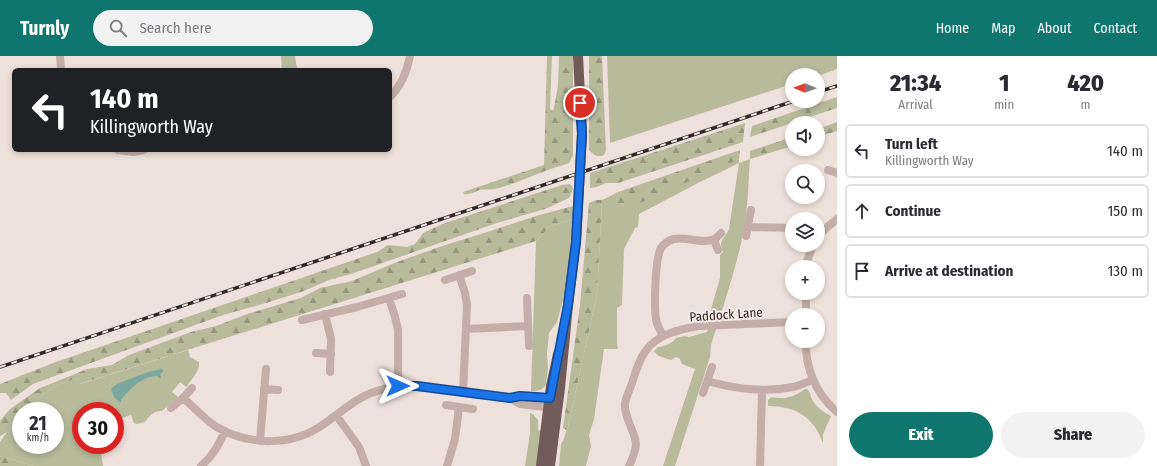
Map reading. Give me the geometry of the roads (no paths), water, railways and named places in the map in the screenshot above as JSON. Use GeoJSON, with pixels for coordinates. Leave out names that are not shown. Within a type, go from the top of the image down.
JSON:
{"type":"FeatureCollection","features":[{"type":"Feature","properties":{"kind":"main road"},"geometry":{"type":"LineString","coordinates":[[541,466],[554,404],[576,242],[582,134],[578,56]]}},
{"type":"Feature","properties":{"kind":"main road"},"geometry":{"type":"LineString","coordinates":[[550,466],[554,404]]}},
{"type":"Feature","properties":{"kind":"street"},"geometry":{"type":"LineString","coordinates":[[60,56],[61,68]]}},
{"type":"Feature","properties":{"kind":"street"},"geometry":{"type":"LineString","coordinates":[[392,95],[402,82],[410,56]]}},
{"type":"Feature","properties":{"kind":"street"},"geometry":{"type":"LineString","coordinates":[[828,170],[837,175]]}},
{"type":"Feature","properties":{"kind":"street"},"geometry":{"type":"LineString","coordinates":[[746,236],[751,210]]}},
{"type":"Feature","properties":{"kind":"street"},"geometry":{"type":"LineString","coordinates":[[825,229],[837,219]]}},
{"type":"Feature","properties":{"kind":"street"},"geometry":{"type":"LineString","coordinates":[[748,227],[785,228]]}},
{"type":"Feature","properties":{"kind":"street"},"geometry":{"type":"LineString","coordinates":[[663,336],[658,326],[655,307],[657,268],[661,249],[667,242],[674,239],[683,238],[704,241],[714,240],[721,233]]}},
{"type":"Feature","properties":{"kind":"street"},"geometry":{"type":"LineString","coordinates":[[714,240],[718,250]]}},
{"type":"Feature","properties":{"kind":"street"},"geometry":{"type":"LineString","coordinates":[[445,280],[472,271]]}},
{"type":"Feature","properties":{"kind":"street"},"geometry":{"type":"LineString","coordinates":[[459,275],[466,300],[463,393]]}},
{"type":"Feature","properties":{"kind":"street"},"geometry":{"type":"LineString","coordinates":[[302,320],[357,307],[402,294]]}},
{"type":"Feature","properties":{"kind":"street"},"geometry":{"type":"LineString","coordinates":[[389,298],[398,330],[398,386]]}},
{"type":"Feature","properties":{"kind":"street"},"geometry":{"type":"LineString","coordinates":[[527,298],[528,346]]}},
{"type":"Feature","properties":{"kind":"street"},"geometry":{"type":"LineString","coordinates":[[325,314],[330,334],[330,372]]}},
{"type":"Feature","properties":{"kind":"street","name":"Paddock Lane"},"geometry":{"type":"LineString","coordinates":[[629,466],[636,445],[626,418],[625,403],[638,365],[646,350],[663,336],[674,331],[699,326],[785,322]]}},
{"type":"Feature","properties":{"kind":"street"},"geometry":{"type":"LineString","coordinates":[[466,329],[528,326]]}},
{"type":"Feature","properties":{"kind":"street"},"geometry":{"type":"LineString","coordinates":[[806,348],[807,363],[813,380],[826,401],[837,412]]}},
{"type":"Feature","properties":{"kind":"street"},"geometry":{"type":"LineString","coordinates":[[316,353],[331,354]]}},
{"type":"Feature","properties":{"kind":"street"},"geometry":{"type":"LineString","coordinates":[[703,393],[712,367]]}},
{"type":"Feature","properties":{"kind":"street"},"geometry":{"type":"LineString","coordinates":[[260,440],[266,369]]}},
{"type":"Feature","properties":{"kind":"street"},"geometry":{"type":"LineString","coordinates":[[707,381],[734,388],[762,390],[794,387],[813,380]]}},
{"type":"Feature","properties":{"kind":"street"},"geometry":{"type":"LineString","coordinates":[[184,398],[204,417],[225,431],[240,437],[260,440],[282,440],[299,437],[316,430],[348,405],[363,396],[378,390],[398,386],[417,386],[510,398],[520,404],[554,404]]}},
{"type":"Feature","properties":{"kind":"street"},"geometry":{"type":"LineString","coordinates":[[171,408],[184,398],[192,388]]}},
{"type":"Feature","properties":{"kind":"street"},"geometry":{"type":"LineString","coordinates":[[264,389],[278,390]]}},
{"type":"Feature","properties":{"kind":"street"},"geometry":{"type":"LineString","coordinates":[[760,466],[762,390]]}},
{"type":"Feature","properties":{"kind":"street"},"geometry":{"type":"LineString","coordinates":[[446,405],[473,409]]}},
{"type":"Feature","properties":{"kind":"street"},"geometry":{"type":"LineString","coordinates":[[447,466],[455,439],[459,407]]}},
{"type":"Feature","properties":{"kind":"street"},"geometry":{"type":"LineString","coordinates":[[336,415],[359,447],[366,466]]}},
{"type":"Feature","properties":{"kind":"street"},"geometry":{"type":"LineString","coordinates":[[201,466],[210,458],[225,431]]}},
{"type":"Feature","properties":{"kind":"water"},"geometry":{"type":"Polygon","coordinates":[[[161,369],[163,370],[160,374],[161,378],[157,376],[146,378],[136,384],[121,400],[121,402],[114,397],[111,389],[117,384],[148,372],[161,369]]]}},
{"type":"Feature","properties":{"kind":"railway"},"geometry":{"type":"LineString","coordinates":[[825,90],[837,86]]}},
{"type":"Feature","properties":{"kind":"railway"},"geometry":{"type":"LineString","coordinates":[[0,367],[785,104]]}}]}
